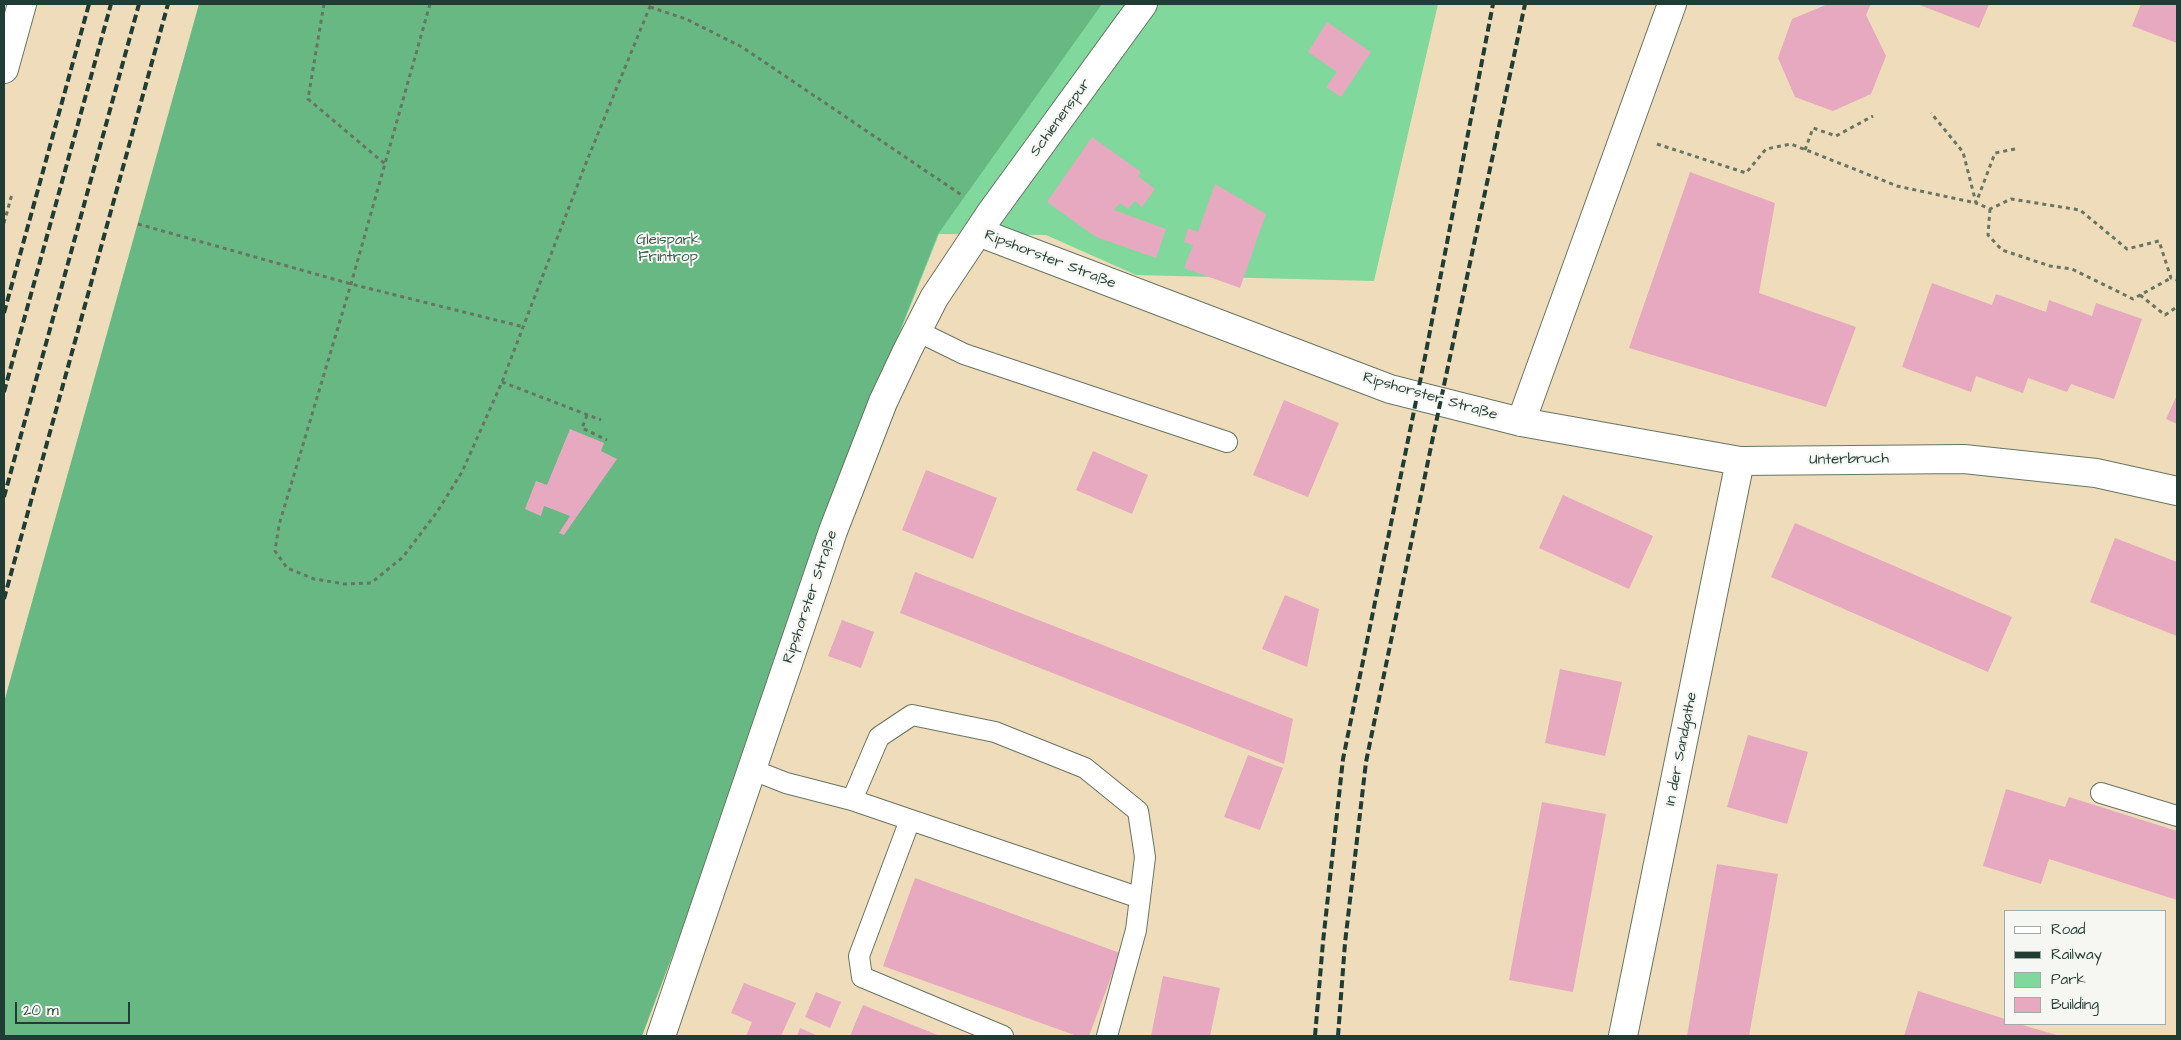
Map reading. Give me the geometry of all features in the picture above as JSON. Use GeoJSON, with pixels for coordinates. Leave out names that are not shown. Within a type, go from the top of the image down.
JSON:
{"type":"FeatureCollection","features":[{"type":"Feature","properties":{"kind":"street"},"geometry":{"type":"LineString","coordinates":[[4,69],[22,4]]}},
{"type":"Feature","properties":{"kind":"street","name":"Schienenspur"},"geometry":{"type":"LineString","coordinates":[[984,223],[1143,4]]}},
{"type":"Feature","properties":{"kind":"street"},"geometry":{"type":"LineString","coordinates":[[1521,422],[1672,4]]}},
{"type":"Feature","properties":{"kind":"street","name":"Ripshorster Straße"},"geometry":{"type":"LineString","coordinates":[[661,1036],[833,531],[883,402],[934,298],[984,223],[1390,389],[1521,422]]}},
{"type":"Feature","properties":{"kind":"street","name":"Unterbruch"},"geometry":{"type":"LineString","coordinates":[[1521,422],[1740,461],[1964,459],[2096,473],[2177,491]]}},
{"type":"Feature","properties":{"kind":"street","name":"In der Sandgathe"},"geometry":{"type":"LineString","coordinates":[[1623,1036],[1740,461]]}},
{"type":"Feature","properties":{"kind":"lane"},"geometry":{"type":"LineString","coordinates":[[917,331],[964,354],[1227,442]]}},
{"type":"Feature","properties":{"kind":"lane"},"geometry":{"type":"LineString","coordinates":[[852,800],[879,737],[912,715],[995,732],[1085,768],[1138,811],[1145,858],[1136,930],[1107,1036]]}},
{"type":"Feature","properties":{"kind":"lane"},"geometry":{"type":"LineString","coordinates":[[753,770],[786,784],[852,800],[1140,898]]}},
{"type":"Feature","properties":{"kind":"lane"},"geometry":{"type":"LineString","coordinates":[[2101,793],[2177,816]]}},
{"type":"Feature","properties":{"kind":"lane"},"geometry":{"type":"LineString","coordinates":[[910,820],[859,956],[862,977],[1003,1036]]}},
{"type":"Feature","properties":{"kind":"path"},"geometry":{"type":"LineString","coordinates":[[324,4],[308,99],[384,164]]}},
{"type":"Feature","properties":{"kind":"path"},"geometry":{"type":"LineString","coordinates":[[430,4],[351,284],[279,524],[275,551],[288,568],[314,579],[345,584],[371,583],[403,556],[437,512],[462,472],[502,382],[586,163],[651,5],[686,19],[742,46],[984,223]]}},
{"type":"Feature","properties":{"kind":"path"},"geometry":{"type":"LineString","coordinates":[[1930,113],[1964,152],[1976,203]]}},
{"type":"Feature","properties":{"kind":"path"},"geometry":{"type":"LineString","coordinates":[[1805,150],[1813,128],[1836,136],[1873,116]]}},
{"type":"Feature","properties":{"kind":"path"},"geometry":{"type":"LineString","coordinates":[[1626,133],[1746,173],[1766,149],[1791,144],[1896,186],[1976,203],[1990,209],[2011,199],[2080,210],[2127,249],[2159,241],[2171,278]]}},
{"type":"Feature","properties":{"kind":"path"},"geometry":{"type":"LineString","coordinates":[[1976,203],[1995,153],[2015,148]]}},
{"type":"Feature","properties":{"kind":"path"},"geometry":{"type":"LineString","coordinates":[[4,223],[12,194]]}},
{"type":"Feature","properties":{"kind":"path"},"geometry":{"type":"LineString","coordinates":[[1990,209],[1988,235],[2002,250],[2050,266],[2072,268],[2134,299],[2171,278],[2177,280]]}},
{"type":"Feature","properties":{"kind":"path"},"geometry":{"type":"LineString","coordinates":[[138,224],[351,284],[524,327]]}},
{"type":"Feature","properties":{"kind":"path"},"geometry":{"type":"LineString","coordinates":[[2140,295],[2165,315],[2177,307]]}},
{"type":"Feature","properties":{"kind":"path"},"geometry":{"type":"LineString","coordinates":[[502,382],[601,420]]}},
{"type":"Feature","properties":{"kind":"path"},"geometry":{"type":"LineString","coordinates":[[587,415],[582,428],[607,440]]}},
{"type":"Feature","properties":{"kind":"green space","name":"Gleispark Frintrop"},"geometry":{"type":"Polygon","coordinates":[[[199,4],[1438,4],[1374,281],[1136,275],[1046,235],[939,234],[819,536],[199,4]]]}},
{"type":"Feature","properties":{"kind":"green space"},"geometry":{"type":"Polygon","coordinates":[[[199,4],[1102,4],[938,234],[819,536],[742,771],[642,1036],[4,1036],[4,702],[199,4]]]}},
{"type":"Feature","properties":{"kind":"building"},"geometry":{"type":"Polygon","coordinates":[[[1828,4],[1871,4],[1866,15],[1886,56],[1871,94],[1833,111],[1795,97],[1778,58],[1792,19],[1828,4]]]}},
{"type":"Feature","properties":{"kind":"building"},"geometry":{"type":"Polygon","coordinates":[[[1917,4],[1989,4],[1979,28],[1917,4]]]}},
{"type":"Feature","properties":{"kind":"building"},"geometry":{"type":"Polygon","coordinates":[[[2141,4],[2177,4],[2177,43],[2132,26],[2141,4]]]}},
{"type":"Feature","properties":{"kind":"building"},"geometry":{"type":"Polygon","coordinates":[[[1327,22],[1371,52],[1341,97],[1326,87],[1337,72],[1308,52],[1327,22]]]}},
{"type":"Feature","properties":{"kind":"building"},"geometry":{"type":"Polygon","coordinates":[[[1092,137],[1141,172],[1138,176],[1155,189],[1142,207],[1135,201],[1128,209],[1120,203],[1114,210],[1166,229],[1156,258],[1096,237],[1047,202],[1092,137]]]}},
{"type":"Feature","properties":{"kind":"building"},"geometry":{"type":"Polygon","coordinates":[[[1690,172],[1775,203],[1759,293],[1856,327],[1826,407],[1629,348],[1690,172]]]}},
{"type":"Feature","properties":{"kind":"building"},"geometry":{"type":"Polygon","coordinates":[[[1215,184],[1266,214],[1240,288],[1184,268],[1193,245],[1184,242],[1188,228],[1198,232],[1215,184]]]}},
{"type":"Feature","properties":{"kind":"building"},"geometry":{"type":"Polygon","coordinates":[[[1932,283],[1992,305],[1996,294],[2046,312],[2049,300],[2092,316],[2096,303],[2142,319],[2114,399],[2071,384],[2067,392],[2028,378],[2023,393],[1976,376],[1971,392],[1902,367],[1932,283]]]}},
{"type":"Feature","properties":{"kind":"building"},"geometry":{"type":"Polygon","coordinates":[[[2177,395],[2177,424],[2166,419],[2177,395]]]}},
{"type":"Feature","properties":{"kind":"building"},"geometry":{"type":"Polygon","coordinates":[[[1284,400],[1339,423],[1308,497],[1253,475],[1284,400]]]}},
{"type":"Feature","properties":{"kind":"building"},"geometry":{"type":"Polygon","coordinates":[[[570,429],[604,443],[601,451],[617,459],[564,535],[559,533],[570,516],[544,506],[541,516],[525,509],[536,481],[547,485],[570,429]]]}},
{"type":"Feature","properties":{"kind":"building"},"geometry":{"type":"Polygon","coordinates":[[[1093,451],[1148,475],[1132,514],[1076,490],[1093,451]]]}},
{"type":"Feature","properties":{"kind":"building"},"geometry":{"type":"Polygon","coordinates":[[[926,470],[997,498],[973,559],[902,530],[926,470]]]}},
{"type":"Feature","properties":{"kind":"building"},"geometry":{"type":"Polygon","coordinates":[[[1563,495],[1653,536],[1629,589],[1539,548],[1563,495]]]}},
{"type":"Feature","properties":{"kind":"building"},"geometry":{"type":"Polygon","coordinates":[[[1795,523],[2012,617],[1988,672],[1771,577],[1795,523]]]}},
{"type":"Feature","properties":{"kind":"building"},"geometry":{"type":"Polygon","coordinates":[[[2115,538],[2177,562],[2177,636],[2090,602],[2115,538]]]}},
{"type":"Feature","properties":{"kind":"building"},"geometry":{"type":"Polygon","coordinates":[[[915,572],[1293,719],[1284,764],[900,613],[915,572]]]}},
{"type":"Feature","properties":{"kind":"building"},"geometry":{"type":"Polygon","coordinates":[[[1285,595],[1319,609],[1307,667],[1262,649],[1285,595]]]}},
{"type":"Feature","properties":{"kind":"building"},"geometry":{"type":"Polygon","coordinates":[[[842,620],[874,632],[861,668],[828,656],[842,620]]]}},
{"type":"Feature","properties":{"kind":"building"},"geometry":{"type":"Polygon","coordinates":[[[1560,669],[1622,682],[1605,756],[1545,743],[1560,669]]]}},
{"type":"Feature","properties":{"kind":"building"},"geometry":{"type":"Polygon","coordinates":[[[1748,735],[1808,752],[1787,824],[1727,807],[1748,735]]]}},
{"type":"Feature","properties":{"kind":"building"},"geometry":{"type":"Polygon","coordinates":[[[1248,755],[1283,768],[1260,830],[1224,817],[1248,755]]]}},
{"type":"Feature","properties":{"kind":"building"},"geometry":{"type":"Polygon","coordinates":[[[2006,789],[2065,807],[2069,797],[2177,831],[2177,900],[2049,859],[2041,884],[1983,866],[2006,789]]]}},
{"type":"Feature","properties":{"kind":"building"},"geometry":{"type":"Polygon","coordinates":[[[1542,802],[1606,814],[1573,992],[1509,980],[1542,802]]]}},
{"type":"Feature","properties":{"kind":"building"},"geometry":{"type":"Polygon","coordinates":[[[1717,864],[1778,874],[1749,1036],[1687,1036],[1717,864]]]}},
{"type":"Feature","properties":{"kind":"building"},"geometry":{"type":"Polygon","coordinates":[[[915,878],[1120,953],[1089,1036],[1077,1036],[883,966],[915,878]]]}},
{"type":"Feature","properties":{"kind":"building"},"geometry":{"type":"Polygon","coordinates":[[[1163,976],[1220,988],[1210,1036],[1151,1036],[1163,976]]]}},
{"type":"Feature","properties":{"kind":"building"},"geometry":{"type":"Polygon","coordinates":[[[744,983],[796,1003],[781,1036],[746,1036],[752,1022],[731,1013],[744,983]]]}},
{"type":"Feature","properties":{"kind":"building"},"geometry":{"type":"Polygon","coordinates":[[[1918,991],[2004,1019],[2004,1025],[2022,1025],[2060,1036],[1904,1036],[1918,991]]]}},
{"type":"Feature","properties":{"kind":"building"},"geometry":{"type":"Polygon","coordinates":[[[816,992],[841,1002],[830,1028],[805,1017],[816,992]]]}},
{"type":"Feature","properties":{"kind":"building"},"geometry":{"type":"Polygon","coordinates":[[[863,1005],[940,1036],[850,1036],[863,1005]]]}},
{"type":"Feature","properties":{"kind":"building"},"geometry":{"type":"Polygon","coordinates":[[[800,1028],[818,1036],[797,1036],[800,1028]]]}},
{"type":"Feature","properties":{"kind":"railway"},"geometry":{"type":"LineString","coordinates":[[4,313],[89,4]]}},
{"type":"Feature","properties":{"kind":"railway"},"geometry":{"type":"LineString","coordinates":[[4,392],[111,4]]}},
{"type":"Feature","properties":{"kind":"railway"},"geometry":{"type":"LineString","coordinates":[[4,497],[139,4]]}},
{"type":"Feature","properties":{"kind":"railway"},"geometry":{"type":"LineString","coordinates":[[4,599],[168,4]]}},
{"type":"Feature","properties":{"kind":"railway"},"geometry":{"type":"LineString","coordinates":[[1315,1036],[1343,759],[1425,357],[1493,4]]}},
{"type":"Feature","properties":{"kind":"railway"},"geometry":{"type":"LineString","coordinates":[[1338,1036],[1345,943],[1366,762],[1525,4]]}}]}
